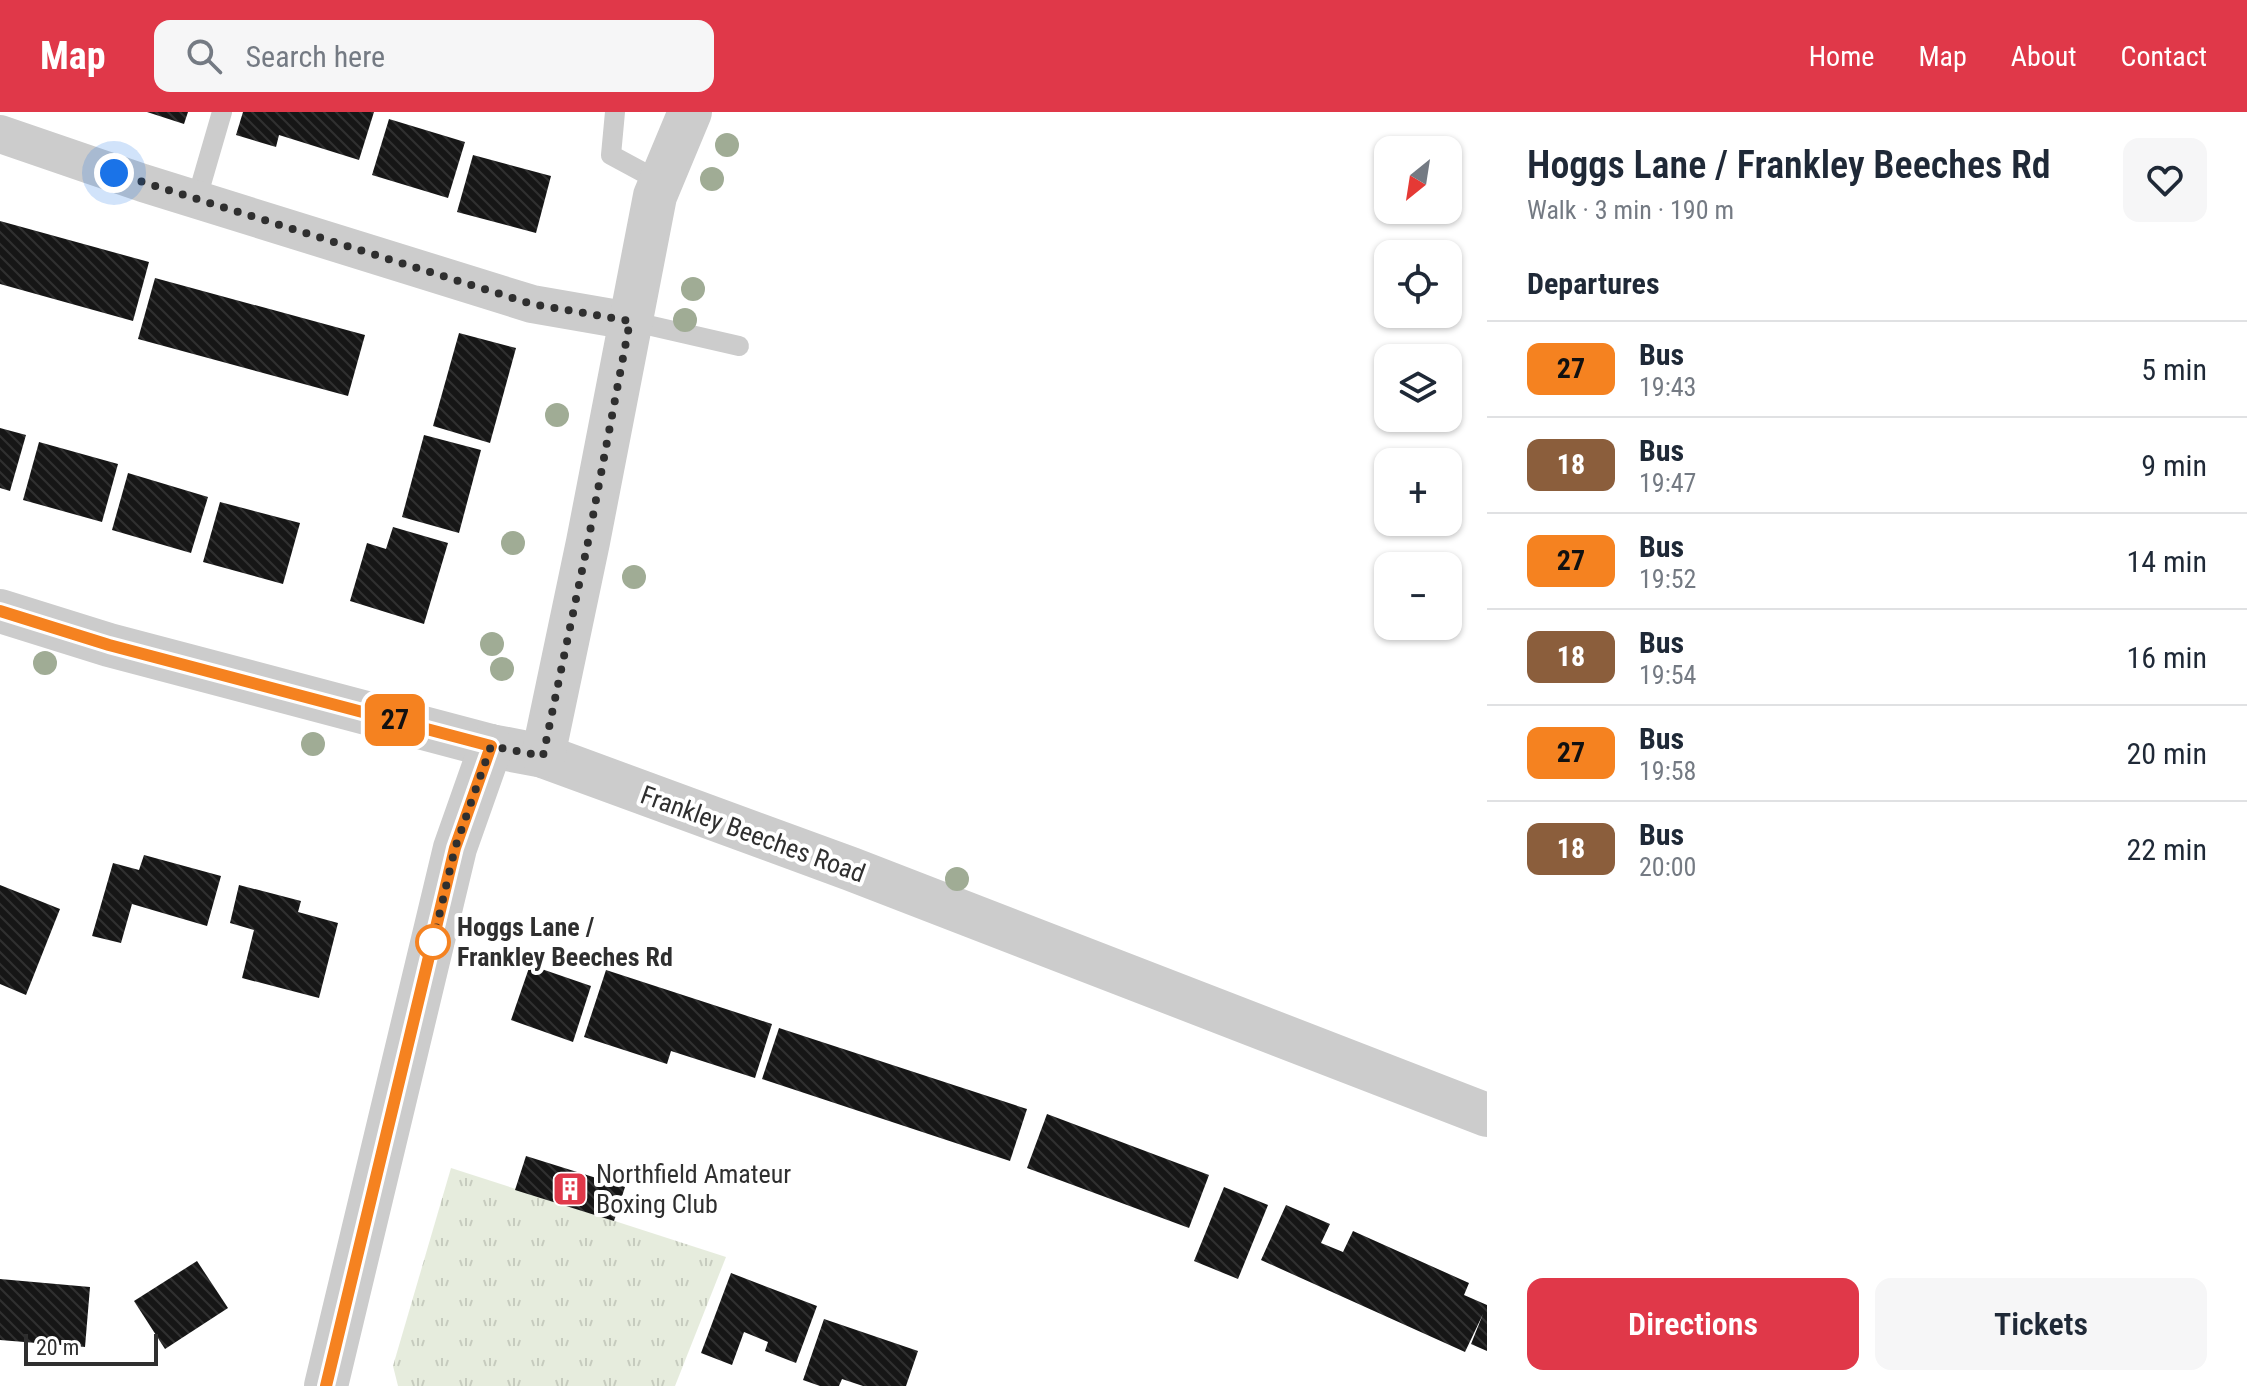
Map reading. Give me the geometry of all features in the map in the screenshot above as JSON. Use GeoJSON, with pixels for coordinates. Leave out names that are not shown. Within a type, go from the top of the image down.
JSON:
{"type":"FeatureCollection","features":[{"type":"Feature","properties":{"kind":"street"},"geometry":{"type":"LineString","coordinates":[[543,756],[655,196],[690,112]]}},
{"type":"Feature","properties":{"kind":"street"},"geometry":{"type":"LineString","coordinates":[[0,134],[532,304],[630,321]]}},
{"type":"Feature","properties":{"kind":"street","name":"Frankley Beeches Road"},"geometry":{"type":"LineString","coordinates":[[0,611],[109,645],[491,746],[543,756],[866,875],[1487,1115]]}},
{"type":"Feature","properties":{"kind":"street"},"geometry":{"type":"LineString","coordinates":[[326,1386],[455,848],[491,746]]}},
{"type":"Feature","properties":{"kind":"lane"},"geometry":{"type":"LineString","coordinates":[[197,198],[222,112]]}},
{"type":"Feature","properties":{"kind":"lane"},"geometry":{"type":"LineString","coordinates":[[615,112],[611,155],[661,182]]}},
{"type":"Feature","properties":{"kind":"lane"},"geometry":{"type":"LineString","coordinates":[[630,321],[739,346]]}},
{"type":"Feature","properties":{"kind":"green space"},"geometry":{"type":"Polygon","coordinates":[[[451,1168],[726,1257],[675,1386],[398,1386],[393,1366],[451,1168]]]}},
{"type":"Feature","properties":{"kind":"building"},"geometry":{"type":"Polygon","coordinates":[[[147,112],[188,112],[184,124],[147,112]]]}},
{"type":"Feature","properties":{"kind":"building"},"geometry":{"type":"Polygon","coordinates":[[[243,112],[374,112],[359,160],[279,135],[276,147],[236,135],[243,112]]]}},
{"type":"Feature","properties":{"kind":"building"},"geometry":{"type":"Polygon","coordinates":[[[389,119],[465,142],[448,198],[372,175],[389,119]]]}},
{"type":"Feature","properties":{"kind":"building"},"geometry":{"type":"Polygon","coordinates":[[[473,155],[551,176],[536,233],[457,212],[473,155]]]}},
{"type":"Feature","properties":{"kind":"building"},"geometry":{"type":"Polygon","coordinates":[[[0,221],[149,262],[133,321],[0,284],[0,221]]]}},
{"type":"Feature","properties":{"kind":"building"},"geometry":{"type":"Polygon","coordinates":[[[155,278],[365,335],[348,396],[138,339],[155,278]]]}},
{"type":"Feature","properties":{"kind":"building"},"geometry":{"type":"Polygon","coordinates":[[[459,333],[516,348],[490,443],[433,426],[459,333]]]}},
{"type":"Feature","properties":{"kind":"building"},"geometry":{"type":"Polygon","coordinates":[[[0,428],[26,435],[10,491],[0,488],[0,428]]]}},
{"type":"Feature","properties":{"kind":"building"},"geometry":{"type":"Polygon","coordinates":[[[424,435],[481,450],[459,533],[402,517],[424,435]]]}},
{"type":"Feature","properties":{"kind":"building"},"geometry":{"type":"Polygon","coordinates":[[[39,442],[118,464],[102,522],[23,500],[39,442]]]}},
{"type":"Feature","properties":{"kind":"building"},"geometry":{"type":"Polygon","coordinates":[[[128,473],[208,497],[191,553],[112,530],[128,473]]]}},
{"type":"Feature","properties":{"kind":"building"},"geometry":{"type":"Polygon","coordinates":[[[220,502],[300,523],[283,584],[203,562],[220,502]]]}},
{"type":"Feature","properties":{"kind":"building"},"geometry":{"type":"Polygon","coordinates":[[[393,527],[448,543],[424,624],[350,601],[367,543],[386,549],[393,527]]]}},
{"type":"Feature","properties":{"kind":"building"},"geometry":{"type":"Polygon","coordinates":[[[144,855],[221,876],[207,926],[132,904],[121,943],[92,936],[113,863],[139,870],[144,855]]]}},
{"type":"Feature","properties":{"kind":"building"},"geometry":{"type":"Polygon","coordinates":[[[0,885],[60,909],[26,995],[0,984],[0,885]]]}},
{"type":"Feature","properties":{"kind":"building"},"geometry":{"type":"Polygon","coordinates":[[[239,885],[301,901],[298,912],[338,923],[319,998],[242,978],[254,930],[230,923],[239,885]]]}},
{"type":"Feature","properties":{"kind":"building"},"geometry":{"type":"Polygon","coordinates":[[[530,965],[591,986],[573,1042],[511,1020],[530,965]]]}},
{"type":"Feature","properties":{"kind":"building"},"geometry":{"type":"Polygon","coordinates":[[[606,970],[772,1024],[755,1078],[671,1051],[667,1064],[584,1037],[606,970]]]}},
{"type":"Feature","properties":{"kind":"building"},"geometry":{"type":"Polygon","coordinates":[[[779,1028],[1027,1109],[1010,1161],[762,1079],[779,1028]]]}},
{"type":"Feature","properties":{"kind":"building"},"geometry":{"type":"Polygon","coordinates":[[[1047,1114],[1209,1175],[1189,1228],[1027,1168],[1047,1114]]]}},
{"type":"Feature","properties":{"kind":"building","name":"Northfield Amateur Boxing Club"},"geometry":{"type":"Polygon","coordinates":[[[526,1156],[625,1187],[614,1221],[515,1190],[526,1156]]]}},
{"type":"Feature","properties":{"kind":"building"},"geometry":{"type":"Polygon","coordinates":[[[1224,1187],[1268,1205],[1238,1279],[1194,1261],[1224,1187]]]}},
{"type":"Feature","properties":{"kind":"building"},"geometry":{"type":"Polygon","coordinates":[[[1286,1205],[1330,1224],[1321,1243],[1343,1252],[1353,1231],[1469,1283],[1464,1295],[1487,1305],[1487,1351],[1471,1344],[1483,1314],[1465,1352],[1261,1260],[1286,1205]]]}},
{"type":"Feature","properties":{"kind":"building"},"geometry":{"type":"Polygon","coordinates":[[[197,1261],[228,1308],[165,1349],[134,1301],[197,1261]]]}},
{"type":"Feature","properties":{"kind":"building"},"geometry":{"type":"Polygon","coordinates":[[[731,1273],[817,1306],[796,1363],[765,1351],[768,1342],[744,1332],[732,1365],[701,1353],[731,1273]]]}},
{"type":"Feature","properties":{"kind":"building"},"geometry":{"type":"Polygon","coordinates":[[[0,1279],[90,1287],[85,1347],[0,1340],[0,1279]]]}},
{"type":"Feature","properties":{"kind":"building"},"geometry":{"type":"Polygon","coordinates":[[[824,1319],[918,1351],[906,1386],[863,1386],[842,1379],[839,1386],[820,1386],[803,1380],[824,1319]]]}},
{"type":"Feature","properties":{"kind":"bus line","name":"27"},"geometry":{"type":"LineString","coordinates":[[0,611],[109,645],[491,746],[455,848],[326,1386]]}},
{"type":"Feature","properties":{"kind":"place","name":"Hoggs Lane / Frankley Beeches Rd"},"geometry":{"type":"Point","coordinates":[433,942]}},
{"type":"Feature","properties":{"kind":"place","name":"Northfield Amateur Boxing Club"},"geometry":{"type":"Point","coordinates":[570,1189]}},
{"type":"Feature","properties":{"kind":"route"},"geometry":{"type":"LineString","coordinates":[[114,173],[532,304],[630,321],[562,674],[543,756],[491,746],[455,848],[433,942]]}}]}
